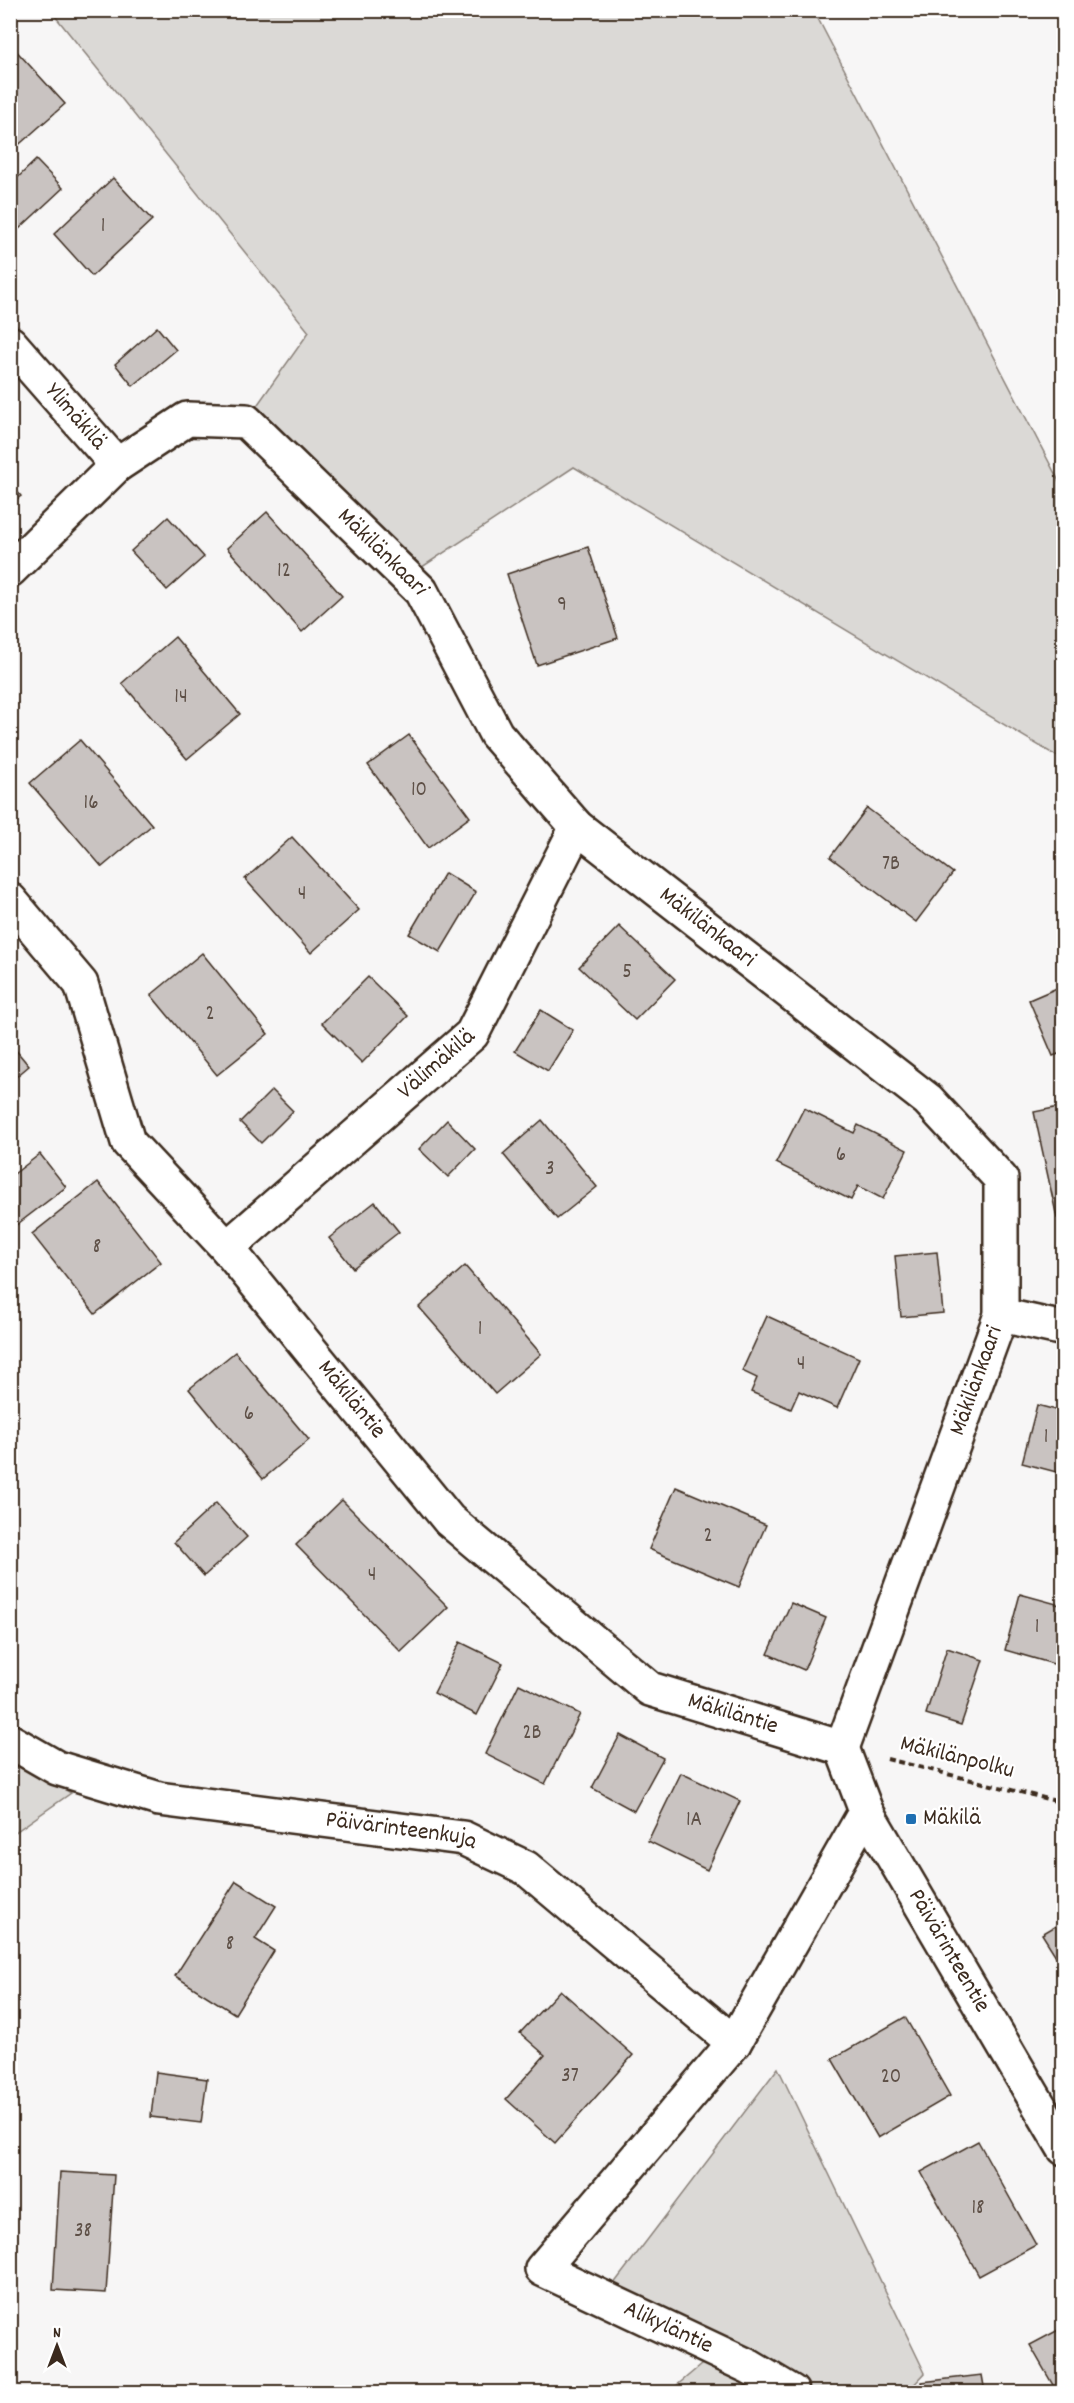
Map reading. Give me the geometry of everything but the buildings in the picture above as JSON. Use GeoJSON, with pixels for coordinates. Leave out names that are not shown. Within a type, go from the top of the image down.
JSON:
{"type":"FeatureCollection","features":[{"type":"Feature","properties":{"kind":"street","name":"Ylimäkilä"},"geometry":{"type":"LineString","coordinates":[[10,343],[117,465]]}},
{"type":"Feature","properties":{"kind":"street","name":"Mäkilänkaari"},"geometry":{"type":"LineString","coordinates":[[10,570],[117,465],[187,419],[246,422],[421,591],[496,734],[577,827],[928,1100],[1001,1179],[1001,1315],[842,1748]]}},
{"type":"Feature","properties":{"kind":"street","name":"Välimäkilä"},"geometry":{"type":"LineString","coordinates":[[227,1248],[472,1034],[577,827]]}},
{"type":"Feature","properties":{"kind":"street","name":"Mäkiläntie"},"geometry":{"type":"LineString","coordinates":[[10,900],[81,984],[128,1142],[227,1248],[449,1520],[650,1689],[842,1748]]}},
{"type":"Feature","properties":{"kind":"street"},"geometry":{"type":"LineString","coordinates":[[1001,1315],[1064,1329]]}},
{"type":"Feature","properties":{"kind":"street","name":"Päivärinteenkuja"},"geometry":{"type":"LineString","coordinates":[[10,1741],[57,1768],[159,1799],[463,1838],[526,1868],[734,2043]]}},
{"type":"Feature","properties":{"kind":"street","name":"Päivärinteentie"},"geometry":{"type":"LineString","coordinates":[[842,1748],[866,1811],[1064,2148]]}},
{"type":"Feature","properties":{"kind":"street"},"geometry":{"type":"LineString","coordinates":[[734,2043],[866,1811]]}},
{"type":"Feature","properties":{"kind":"street","name":"Alikyläntie"},"geometry":{"type":"LineString","coordinates":[[734,2043],[542,2268],[750,2367],[792,2392]]}},
{"type":"Feature","properties":{"kind":"path","name":"Mäkilänpolku"},"geometry":{"type":"LineString","coordinates":[[842,1748],[1064,1803]]}},
{"type":"Feature","properties":{"kind":"shaded area"},"geometry":{"type":"Polygon","coordinates":[[[51,11],[814,11],[1063,489],[1063,760],[574,467],[407,577],[246,421],[309,332],[51,11]]]}},
{"type":"Feature","properties":{"kind":"shaded area"},"geometry":{"type":"Polygon","coordinates":[[[11,1758],[71,1793],[11,1835],[11,1758]]]}},
{"type":"Feature","properties":{"kind":"shaded area"},"geometry":{"type":"Polygon","coordinates":[[[778,2068],[925,2373],[907,2392],[669,2392],[727,2343],[613,2285],[778,2068]]]}},
{"type":"Feature","properties":{"kind":"place","name":"Mäkilä"},"geometry":{"type":"Point","coordinates":[911,1819]}}]}
